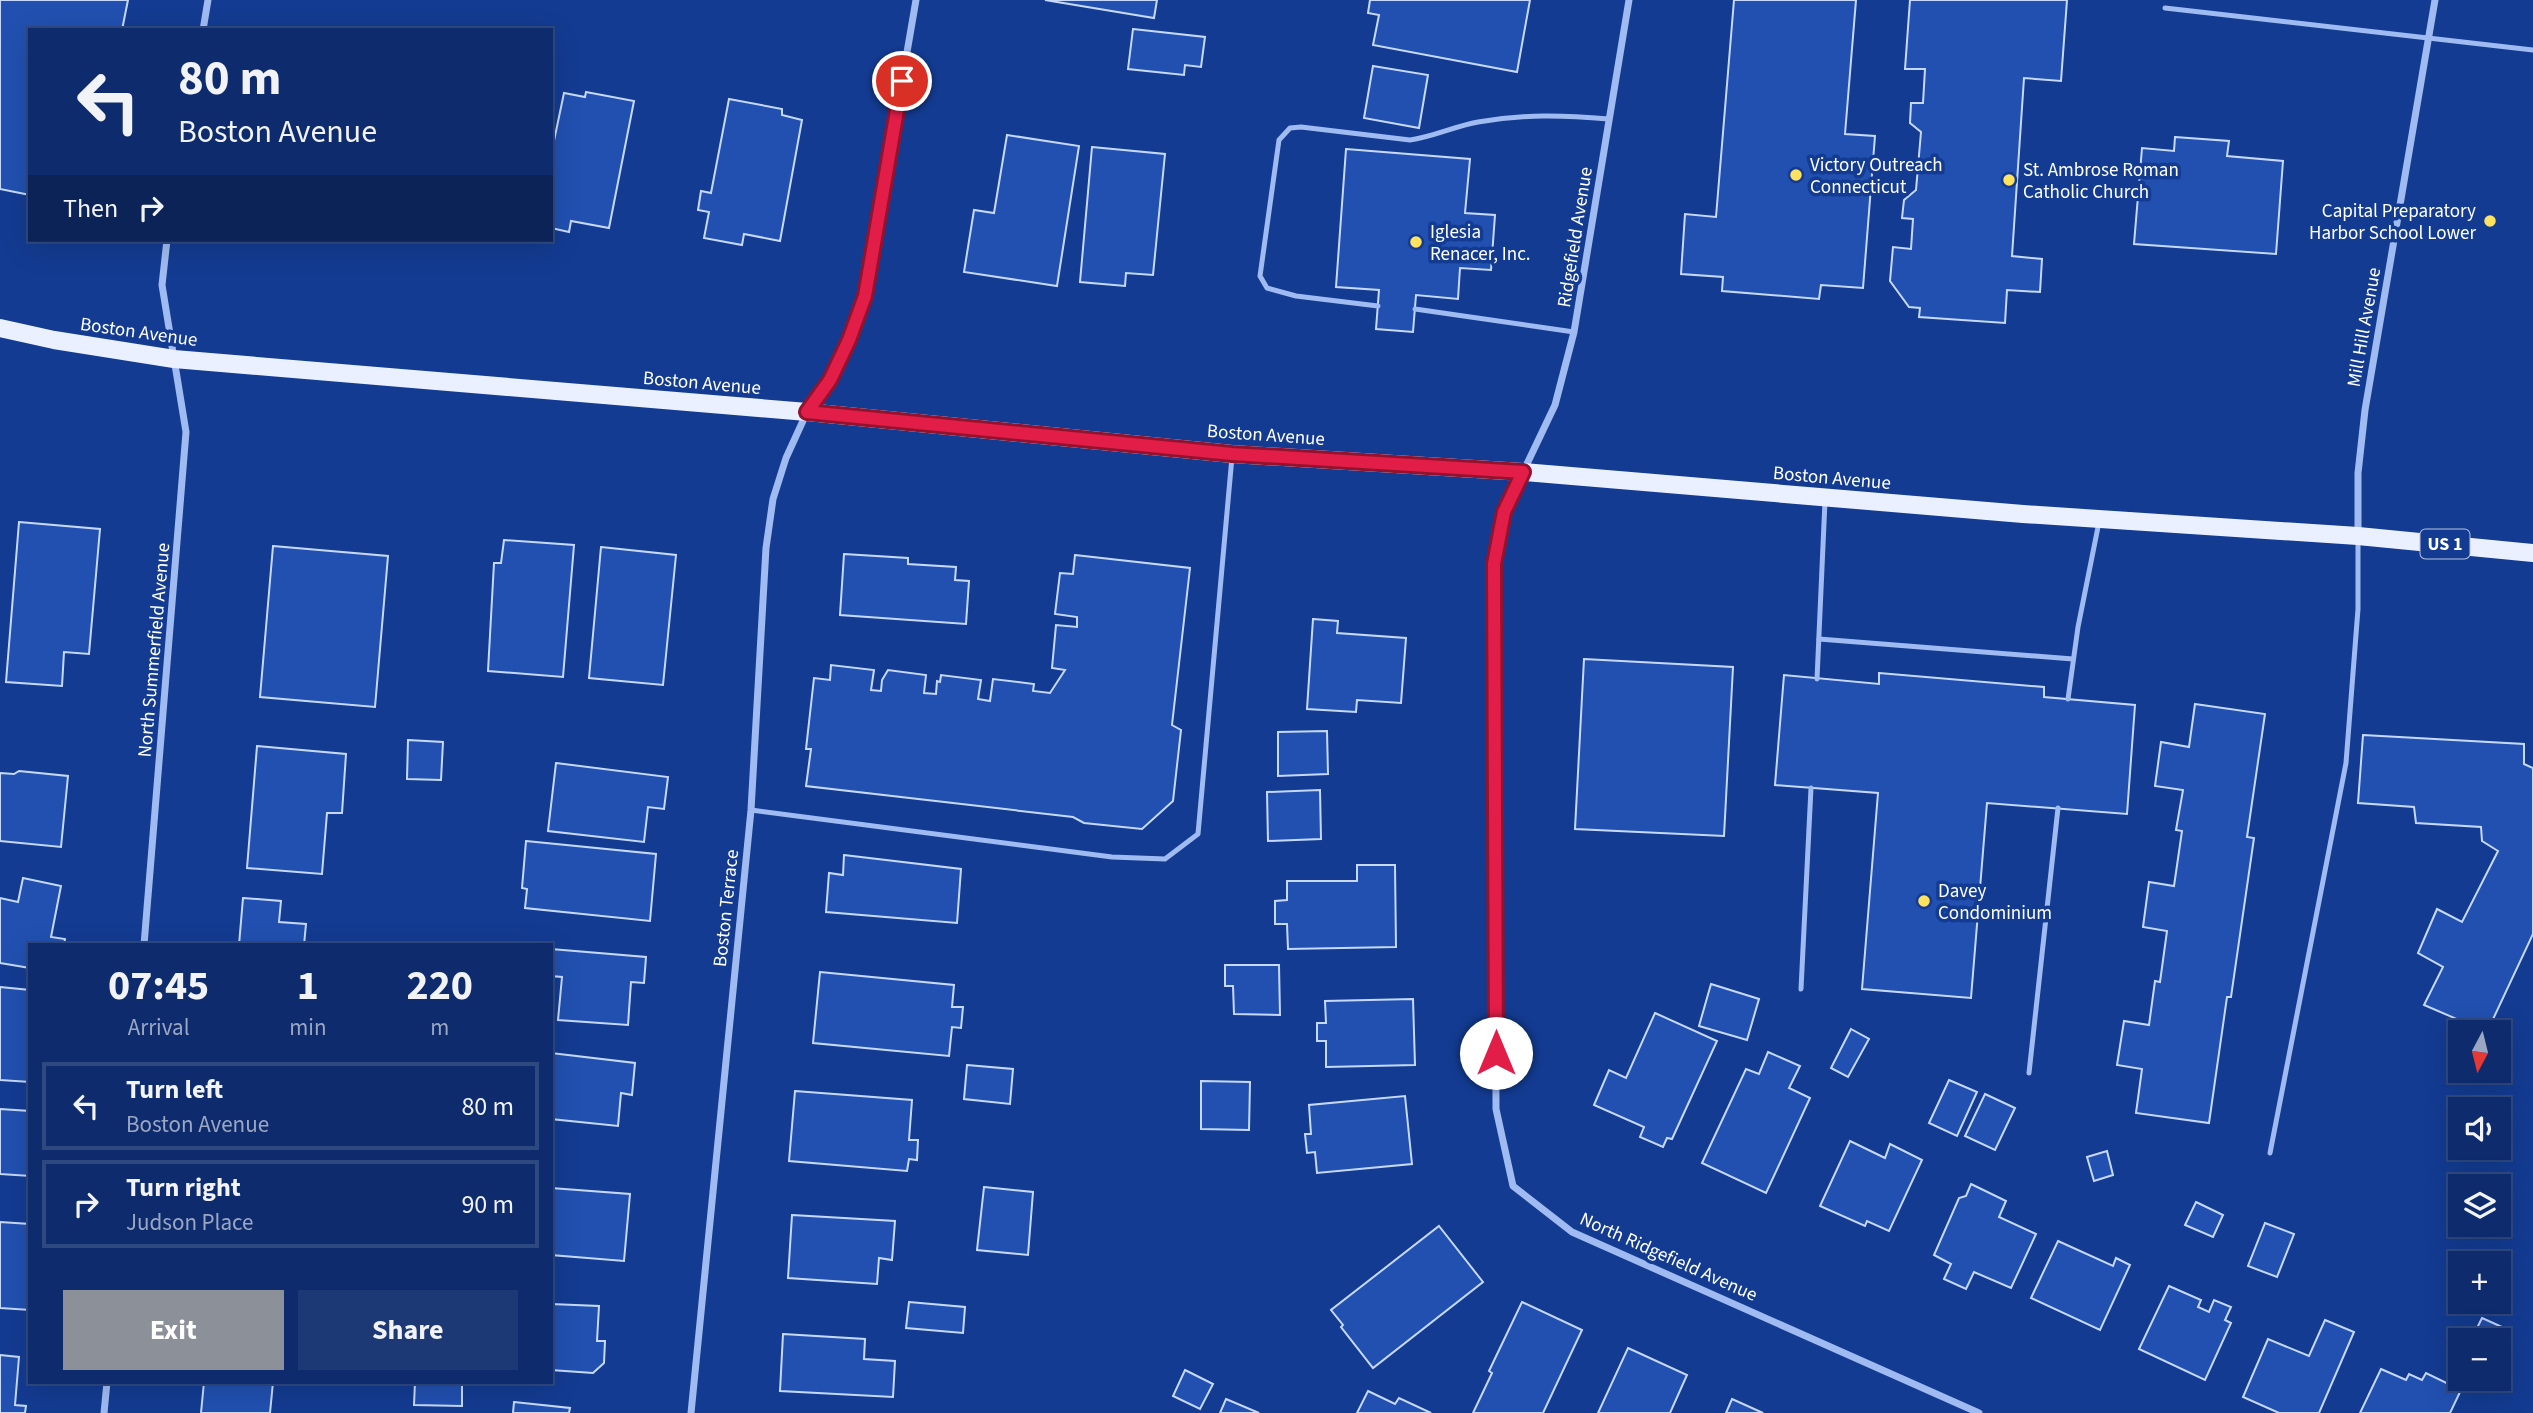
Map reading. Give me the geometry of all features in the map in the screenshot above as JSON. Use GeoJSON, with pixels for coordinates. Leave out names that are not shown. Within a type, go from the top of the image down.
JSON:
{"type":"FeatureCollection","features":[{"type":"Feature","properties":{"kind":"main road","name":"Boston Avenue"},"geometry":{"type":"LineString","coordinates":[[0,328],[54,340],[174,359],[807,412],[1232,454],[1523,472],[1826,498],[2358,536],[2533,553]]}},
{"type":"Feature","properties":{"kind":"street"},"geometry":{"type":"LineString","coordinates":[[203,28],[208,0]]}},
{"type":"Feature","properties":{"kind":"street","name":"Boston Terrace"},"geometry":{"type":"LineString","coordinates":[[691,1413],[751,810],[766,548],[773,499],[786,458],[807,412],[830,380],[849,340],[865,296],[916,0]]}},
{"type":"Feature","properties":{"kind":"street","name":"Ridgefield Avenue"},"geometry":{"type":"LineString","coordinates":[[1523,472],[1555,405],[1574,332],[1629,0]]}},
{"type":"Feature","properties":{"kind":"street","name":"Mill Hill Avenue"},"geometry":{"type":"LineString","coordinates":[[2358,536],[2358,473],[2365,410],[2435,0]]}},
{"type":"Feature","properties":{"kind":"street","name":"North Summerfield Avenue"},"geometry":{"type":"LineString","coordinates":[[144,943],[185,463],[185,422],[162,285],[167,242]]}},
{"type":"Feature","properties":{"kind":"street","name":"North Ridgefield Avenue"},"geometry":{"type":"LineString","coordinates":[[1523,472],[1504,512],[1494,564],[1496,1109],[1513,1186],[1572,1232],[1979,1413]]}},
{"type":"Feature","properties":{"kind":"street"},"geometry":{"type":"LineString","coordinates":[[104,1413],[107,1384]]}},
{"type":"Feature","properties":{"kind":"lane"},"geometry":{"type":"LineString","coordinates":[[2165,8],[2533,50]]}},
{"type":"Feature","properties":{"kind":"lane"},"geometry":{"type":"LineString","coordinates":[[1378,306],[1296,296],[1268,288],[1260,276],[1279,140],[1290,128],[1410,140],[1475,122],[1527,115],[1555,114],[1609,119]]}},
{"type":"Feature","properties":{"kind":"lane"},"geometry":{"type":"LineString","coordinates":[[1415,309],[1574,332]]}},
{"type":"Feature","properties":{"kind":"lane"},"geometry":{"type":"LineString","coordinates":[[751,810],[1112,858],[1165,859],[1176,851],[1198,834],[1232,454]]}},
{"type":"Feature","properties":{"kind":"lane"},"geometry":{"type":"LineString","coordinates":[[1817,679],[1826,498]]}},
{"type":"Feature","properties":{"kind":"lane"},"geometry":{"type":"LineString","coordinates":[[2068,699],[2100,519]]}},
{"type":"Feature","properties":{"kind":"lane"},"geometry":{"type":"LineString","coordinates":[[2270,1153],[2346,762],[2358,608],[2358,536]]}},
{"type":"Feature","properties":{"kind":"lane"},"geometry":{"type":"LineString","coordinates":[[1819,639],[2073,659]]}},
{"type":"Feature","properties":{"kind":"lane"},"geometry":{"type":"LineString","coordinates":[[1801,989],[1811,788]]}},
{"type":"Feature","properties":{"kind":"lane"},"geometry":{"type":"LineString","coordinates":[[2029,1073],[2058,808]]}},
{"type":"Feature","properties":{"kind":"building"},"geometry":{"type":"Polygon","coordinates":[[[0,0],[128,0],[122,28],[28,28],[28,195],[0,189],[0,0]]]}},
{"type":"Feature","properties":{"kind":"building"},"geometry":{"type":"Polygon","coordinates":[[[1045,0],[1157,0],[1154,18],[1045,0]]]}},
{"type":"Feature","properties":{"kind":"building"},"geometry":{"type":"Polygon","coordinates":[[[1370,0],[1530,0],[1517,72],[1373,45],[1379,15],[1368,13],[1370,0]]]}},
{"type":"Feature","properties":{"kind":"building","name":"Victory Outreach Connecticut"},"geometry":{"type":"Polygon","coordinates":[[[1734,0],[1856,0],[1845,134],[1875,136],[1863,288],[1821,285],[1819,299],[1722,291],[1723,277],[1681,274],[1685,214],[1716,217],[1734,0]]]}},
{"type":"Feature","properties":{"kind":"building"},"geometry":{"type":"Polygon","coordinates":[[[1910,0],[2067,0],[2061,81],[2024,78],[2012,256],[2042,259],[2040,292],[2007,290],[2005,323],[1919,317],[1920,308],[1909,307],[1890,281],[1893,247],[1911,249],[1913,219],[1902,218],[1904,200],[1916,190],[1921,132],[1910,123],[1911,103],[1923,103],[1925,69],[1905,69],[1910,0]]]}},
{"type":"Feature","properties":{"kind":"building"},"geometry":{"type":"Polygon","coordinates":[[[1133,29],[1205,37],[1201,67],[1185,65],[1184,75],[1128,69],[1133,29]]]}},
{"type":"Feature","properties":{"kind":"building"},"geometry":{"type":"Polygon","coordinates":[[[1373,66],[1428,75],[1419,128],[1364,118],[1373,66]]]}},
{"type":"Feature","properties":{"kind":"building"},"geometry":{"type":"Polygon","coordinates":[[[586,92],[634,101],[609,228],[571,221],[569,232],[553,228],[553,145],[564,93],[585,97],[586,92]]]}},
{"type":"Feature","properties":{"kind":"building"},"geometry":{"type":"Polygon","coordinates":[[[729,99],[782,109],[782,115],[802,120],[780,241],[744,234],[742,245],[704,238],[709,212],[698,210],[701,191],[711,193],[729,99]]]}},
{"type":"Feature","properties":{"kind":"building"},"geometry":{"type":"Polygon","coordinates":[[[1007,135],[1079,146],[1057,286],[964,272],[974,210],[994,213],[1007,135]]]}},
{"type":"Feature","properties":{"kind":"building"},"geometry":{"type":"Polygon","coordinates":[[[2175,137],[2229,141],[2227,156],[2283,161],[2276,254],[2134,244],[2142,148],[2174,151],[2175,137]]]}},
{"type":"Feature","properties":{"kind":"building"},"geometry":{"type":"Polygon","coordinates":[[[1092,147],[1165,154],[1153,275],[1126,273],[1125,286],[1080,282],[1092,147]]]}},
{"type":"Feature","properties":{"kind":"building","name":"Iglesia Renacer, Inc."},"geometry":{"type":"Polygon","coordinates":[[[1346,149],[1470,159],[1465,213],[1495,215],[1491,270],[1460,268],[1458,299],[1416,295],[1413,332],[1376,329],[1379,290],[1336,287],[1346,149]]]}},
{"type":"Feature","properties":{"kind":"building"},"geometry":{"type":"Polygon","coordinates":[[[19,522],[100,529],[89,654],[64,652],[62,686],[6,682],[19,522]]]}},
{"type":"Feature","properties":{"kind":"building"},"geometry":{"type":"Polygon","coordinates":[[[504,540],[574,545],[563,677],[488,671],[494,563],[501,563],[504,540]]]}},
{"type":"Feature","properties":{"kind":"building"},"geometry":{"type":"Polygon","coordinates":[[[273,546],[388,556],[375,707],[260,697],[273,546]]]}},
{"type":"Feature","properties":{"kind":"building"},"geometry":{"type":"Polygon","coordinates":[[[601,547],[676,555],[663,685],[589,678],[601,547]]]}},
{"type":"Feature","properties":{"kind":"building"},"geometry":{"type":"Polygon","coordinates":[[[844,554],[908,558],[908,564],[956,567],[955,580],[969,581],[966,624],[840,615],[844,554]]]}},
{"type":"Feature","properties":{"kind":"building"},"geometry":{"type":"Polygon","coordinates":[[[1075,555],[1190,568],[1172,725],[1181,730],[1173,801],[1142,829],[1084,823],[1073,817],[806,786],[811,749],[806,749],[814,678],[830,680],[831,665],[874,670],[871,690],[881,691],[882,680],[888,670],[926,675],[924,693],[936,694],[937,681],[940,682],[941,675],[981,680],[978,699],[990,701],[993,679],[1034,684],[1033,691],[1050,693],[1065,670],[1052,668],[1056,625],[1077,627],[1077,617],[1055,614],[1060,573],[1073,574],[1075,555]]]}},
{"type":"Feature","properties":{"kind":"building"},"geometry":{"type":"Polygon","coordinates":[[[1313,619],[1338,621],[1337,633],[1406,638],[1401,703],[1357,700],[1356,712],[1307,709],[1313,619]]]}},
{"type":"Feature","properties":{"kind":"building"},"geometry":{"type":"Polygon","coordinates":[[[1584,659],[1733,667],[1724,836],[1575,829],[1584,659]]]}},
{"type":"Feature","properties":{"kind":"building","name":"Davey Condominium"},"geometry":{"type":"Polygon","coordinates":[[[1879,673],[2044,687],[2044,697],[2135,705],[2127,814],[1987,803],[1971,998],[1862,989],[1878,793],[1775,785],[1784,675],[1879,684],[1879,673]]]}},
{"type":"Feature","properties":{"kind":"building"},"geometry":{"type":"Polygon","coordinates":[[[2195,704],[2265,714],[2247,837],[2254,838],[2209,1123],[2136,1113],[2142,1069],[2117,1065],[2124,1021],[2149,1025],[2155,981],[2160,982],[2167,931],[2143,927],[2149,882],[2174,886],[2182,831],[2176,830],[2183,790],[2155,786],[2161,742],[2189,747],[2195,704]]]}},
{"type":"Feature","properties":{"kind":"building"},"geometry":{"type":"Polygon","coordinates":[[[1327,731],[1328,774],[1278,776],[1278,732],[1327,731]]]}},
{"type":"Feature","properties":{"kind":"building"},"geometry":{"type":"Polygon","coordinates":[[[2363,735],[2524,744],[2524,764],[2533,768],[2533,934],[2493,1020],[2459,1020],[2424,1005],[2443,967],[2418,953],[2437,909],[2462,922],[2498,851],[2482,841],[2481,827],[2416,823],[2414,807],[2358,803],[2363,735]]]}},
{"type":"Feature","properties":{"kind":"building"},"geometry":{"type":"Polygon","coordinates":[[[408,740],[443,742],[441,780],[407,779],[408,740]]]}},
{"type":"Feature","properties":{"kind":"building"},"geometry":{"type":"Polygon","coordinates":[[[257,746],[346,754],[342,813],[327,813],[322,874],[247,868],[257,746]]]}},
{"type":"Feature","properties":{"kind":"building"},"geometry":{"type":"Polygon","coordinates":[[[556,763],[668,777],[664,809],[648,807],[644,842],[548,831],[556,763]]]}},
{"type":"Feature","properties":{"kind":"building"},"geometry":{"type":"Polygon","coordinates":[[[19,771],[68,776],[61,847],[0,841],[0,773],[14,774],[19,771]]]}},
{"type":"Feature","properties":{"kind":"building"},"geometry":{"type":"Polygon","coordinates":[[[1320,790],[1321,839],[1268,841],[1267,792],[1320,790]]]}},
{"type":"Feature","properties":{"kind":"building"},"geometry":{"type":"Polygon","coordinates":[[[526,841],[656,854],[650,921],[525,908],[527,889],[522,888],[526,841]]]}},
{"type":"Feature","properties":{"kind":"building"},"geometry":{"type":"Polygon","coordinates":[[[844,855],[961,869],[957,923],[826,912],[829,873],[843,875],[844,855]]]}},
{"type":"Feature","properties":{"kind":"building"},"geometry":{"type":"Polygon","coordinates":[[[1357,865],[1395,865],[1396,947],[1288,949],[1287,924],[1275,924],[1275,901],[1287,900],[1287,881],[1357,881],[1357,865]]]}},
{"type":"Feature","properties":{"kind":"building"},"geometry":{"type":"Polygon","coordinates":[[[23,878],[61,886],[51,937],[65,939],[64,943],[28,943],[28,968],[0,963],[0,898],[18,902],[23,878]]]}},
{"type":"Feature","properties":{"kind":"building"},"geometry":{"type":"Polygon","coordinates":[[[243,898],[281,901],[279,922],[306,924],[304,943],[239,943],[243,898]]]}},
{"type":"Feature","properties":{"kind":"building"},"geometry":{"type":"Polygon","coordinates":[[[553,949],[646,957],[644,983],[631,982],[628,1025],[558,1020],[562,977],[553,976],[553,949]]]}},
{"type":"Feature","properties":{"kind":"building"},"geometry":{"type":"Polygon","coordinates":[[[1225,965],[1279,965],[1280,1015],[1234,1014],[1233,986],[1225,986],[1225,965]]]}},
{"type":"Feature","properties":{"kind":"building"},"geometry":{"type":"Polygon","coordinates":[[[820,972],[954,985],[952,1007],[963,1007],[961,1028],[952,1027],[949,1056],[813,1043],[820,972]]]}},
{"type":"Feature","properties":{"kind":"building"},"geometry":{"type":"Polygon","coordinates":[[[1711,984],[1759,999],[1747,1040],[1699,1026],[1711,984]]]}},
{"type":"Feature","properties":{"kind":"building"},"geometry":{"type":"Polygon","coordinates":[[[0,987],[28,990],[28,1082],[0,1080],[0,987]]]}},
{"type":"Feature","properties":{"kind":"building"},"geometry":{"type":"Polygon","coordinates":[[[1413,999],[1415,1065],[1326,1067],[1326,1041],[1317,1041],[1317,1023],[1326,1023],[1325,1001],[1413,999]]]}},
{"type":"Feature","properties":{"kind":"building"},"geometry":{"type":"Polygon","coordinates":[[[1655,1013],[1717,1041],[1672,1139],[1667,1138],[1663,1147],[1640,1137],[1644,1127],[1594,1105],[1609,1070],[1626,1078],[1655,1013]]]}},
{"type":"Feature","properties":{"kind":"building"},"geometry":{"type":"Polygon","coordinates":[[[1851,1029],[1869,1039],[1848,1077],[1831,1068],[1851,1029]]]}},
{"type":"Feature","properties":{"kind":"building"},"geometry":{"type":"Polygon","coordinates":[[[1768,1052],[1800,1066],[1789,1088],[1810,1098],[1766,1193],[1702,1163],[1746,1069],[1759,1074],[1768,1052]]]}},
{"type":"Feature","properties":{"kind":"building"},"geometry":{"type":"Polygon","coordinates":[[[553,1053],[635,1063],[632,1095],[621,1093],[618,1126],[553,1119],[553,1053]]]}},
{"type":"Feature","properties":{"kind":"building"},"geometry":{"type":"Polygon","coordinates":[[[967,1065],[1013,1069],[1010,1104],[964,1099],[967,1065]]]}},
{"type":"Feature","properties":{"kind":"building"},"geometry":{"type":"Polygon","coordinates":[[[1949,1080],[1977,1092],[1957,1136],[1929,1123],[1949,1080]]]}},
{"type":"Feature","properties":{"kind":"building"},"geometry":{"type":"Polygon","coordinates":[[[1201,1081],[1250,1082],[1249,1130],[1201,1129],[1201,1081]]]}},
{"type":"Feature","properties":{"kind":"building"},"geometry":{"type":"Polygon","coordinates":[[[795,1091],[912,1100],[909,1140],[918,1140],[917,1160],[909,1159],[907,1171],[789,1161],[795,1091]]]}},
{"type":"Feature","properties":{"kind":"building"},"geometry":{"type":"Polygon","coordinates":[[[1985,1094],[2015,1108],[1995,1150],[1965,1136],[1985,1094]]]}},
{"type":"Feature","properties":{"kind":"building"},"geometry":{"type":"Polygon","coordinates":[[[1405,1096],[1412,1164],[1317,1173],[1315,1152],[1307,1153],[1305,1134],[1311,1134],[1309,1105],[1405,1096]]]}},
{"type":"Feature","properties":{"kind":"building"},"geometry":{"type":"Polygon","coordinates":[[[0,1109],[28,1111],[28,1176],[0,1174],[0,1109]]]}},
{"type":"Feature","properties":{"kind":"building"},"geometry":{"type":"Polygon","coordinates":[[[1850,1141],[1885,1158],[1890,1144],[1922,1160],[1889,1231],[1867,1221],[1865,1226],[1820,1206],[1850,1141]]]}},
{"type":"Feature","properties":{"kind":"building"},"geometry":{"type":"Polygon","coordinates":[[[2107,1151],[2113,1175],[2094,1181],[2087,1157],[2107,1151]]]}},
{"type":"Feature","properties":{"kind":"building"},"geometry":{"type":"Polygon","coordinates":[[[1971,1184],[2006,1201],[1999,1217],[2036,1234],[2011,1288],[1974,1272],[1966,1289],[1944,1279],[1951,1264],[1934,1255],[1959,1198],[1966,1196],[1971,1184]]]}},
{"type":"Feature","properties":{"kind":"building"},"geometry":{"type":"Polygon","coordinates":[[[984,1187],[1033,1192],[1028,1255],[977,1250],[984,1187]]]}},
{"type":"Feature","properties":{"kind":"building"},"geometry":{"type":"Polygon","coordinates":[[[553,1188],[630,1194],[624,1261],[553,1255],[553,1188]]]}},
{"type":"Feature","properties":{"kind":"building"},"geometry":{"type":"Polygon","coordinates":[[[2196,1202],[2223,1215],[2213,1237],[2185,1225],[2196,1202]]]}},
{"type":"Feature","properties":{"kind":"building"},"geometry":{"type":"Polygon","coordinates":[[[792,1215],[895,1221],[892,1260],[879,1258],[877,1284],[788,1278],[792,1215]]]}},
{"type":"Feature","properties":{"kind":"building"},"geometry":{"type":"Polygon","coordinates":[[[0,1222],[28,1224],[28,1310],[0,1308],[0,1222]]]}},
{"type":"Feature","properties":{"kind":"building"},"geometry":{"type":"Polygon","coordinates":[[[2265,1223],[2294,1234],[2277,1277],[2248,1266],[2265,1223]]]}},
{"type":"Feature","properties":{"kind":"building"},"geometry":{"type":"Polygon","coordinates":[[[1439,1226],[1483,1282],[1373,1368],[1331,1310],[1439,1226]]]}},
{"type":"Feature","properties":{"kind":"building"},"geometry":{"type":"Polygon","coordinates":[[[2058,1241],[2113,1266],[2116,1258],[2130,1265],[2100,1330],[2031,1298],[2058,1241]]]}},
{"type":"Feature","properties":{"kind":"building"},"geometry":{"type":"Polygon","coordinates":[[[2169,1286],[2201,1300],[2198,1307],[2209,1312],[2214,1300],[2231,1307],[2225,1320],[2231,1323],[2205,1380],[2139,1349],[2169,1286]]]}},
{"type":"Feature","properties":{"kind":"building"},"geometry":{"type":"Polygon","coordinates":[[[909,1302],[965,1307],[963,1333],[906,1328],[909,1302]]]}},
{"type":"Feature","properties":{"kind":"building"},"geometry":{"type":"Polygon","coordinates":[[[1522,1302],[1582,1330],[1543,1413],[1473,1413],[1492,1373],[1489,1371],[1522,1302]]]}},
{"type":"Feature","properties":{"kind":"building"},"geometry":{"type":"Polygon","coordinates":[[[553,1304],[599,1306],[597,1341],[605,1341],[604,1363],[593,1373],[553,1370],[553,1304]]]}},
{"type":"Feature","properties":{"kind":"building"},"geometry":{"type":"Polygon","coordinates":[[[2482,1318],[2504,1328],[2477,1328],[2482,1318]]]}},
{"type":"Feature","properties":{"kind":"building"},"geometry":{"type":"Polygon","coordinates":[[[2325,1320],[2354,1332],[2319,1413],[2279,1413],[2243,1397],[2268,1339],[2309,1356],[2325,1320]]]}},
{"type":"Feature","properties":{"kind":"building"},"geometry":{"type":"Polygon","coordinates":[[[783,1334],[865,1339],[864,1359],[895,1361],[893,1397],[780,1391],[783,1334]]]}},
{"type":"Feature","properties":{"kind":"building"},"geometry":{"type":"Polygon","coordinates":[[[1628,1348],[1687,1375],[1670,1413],[1598,1413],[1628,1348]]]}},
{"type":"Feature","properties":{"kind":"building"},"geometry":{"type":"Polygon","coordinates":[[[0,1355],[19,1357],[15,1405],[26,1406],[25,1413],[0,1413],[0,1355]]]}},
{"type":"Feature","properties":{"kind":"building"},"geometry":{"type":"Polygon","coordinates":[[[2381,1369],[2406,1380],[2409,1374],[2422,1380],[2426,1373],[2448,1384],[2448,1391],[2461,1391],[2450,1413],[2360,1413],[2381,1369]]]}},
{"type":"Feature","properties":{"kind":"building"},"geometry":{"type":"Polygon","coordinates":[[[1185,1370],[1213,1384],[1200,1409],[1173,1396],[1185,1370]]]}},
{"type":"Feature","properties":{"kind":"building"},"geometry":{"type":"Polygon","coordinates":[[[204,1384],[273,1384],[270,1413],[201,1413],[204,1384]]]}},
{"type":"Feature","properties":{"kind":"building"},"geometry":{"type":"Polygon","coordinates":[[[415,1384],[462,1384],[462,1406],[414,1405],[415,1384]]]}},
{"type":"Feature","properties":{"kind":"building"},"geometry":{"type":"Polygon","coordinates":[[[1368,1391],[1395,1404],[1399,1398],[1431,1413],[1357,1413],[1368,1391]]]}},
{"type":"Feature","properties":{"kind":"building"},"geometry":{"type":"Polygon","coordinates":[[[1226,1399],[1259,1413],[1220,1413],[1226,1399]]]}},
{"type":"Feature","properties":{"kind":"building"},"geometry":{"type":"Polygon","coordinates":[[[1732,1399],[1763,1413],[1726,1413],[1732,1399]]]}},
{"type":"Feature","properties":{"kind":"building"},"geometry":{"type":"Polygon","coordinates":[[[514,1402],[570,1408],[569,1413],[513,1413],[514,1402]]]}},
{"type":"Feature","properties":{"kind":"place","name":"Victory Outreach Connecticut"},"geometry":{"type":"Point","coordinates":[1796,175]}},
{"type":"Feature","properties":{"kind":"place","name":"St. Ambrose Roman Catholic Church"},"geometry":{"type":"Point","coordinates":[2009,180]}},
{"type":"Feature","properties":{"kind":"place","name":"Capital Preparatory Harbor School Lower"},"geometry":{"type":"Point","coordinates":[2490,221]}},
{"type":"Feature","properties":{"kind":"place","name":"Iglesia Renacer, Inc."},"geometry":{"type":"Point","coordinates":[1416,242]}},
{"type":"Feature","properties":{"kind":"place","name":"Davey Condominium"},"geometry":{"type":"Point","coordinates":[1924,901]}},
{"type":"Feature","properties":{"kind":"route"},"geometry":{"type":"LineString","coordinates":[[902,81],[865,296],[849,340],[830,380],[807,412],[1232,454],[1523,472],[1504,512],[1494,564],[1496,1053]]}}]}
